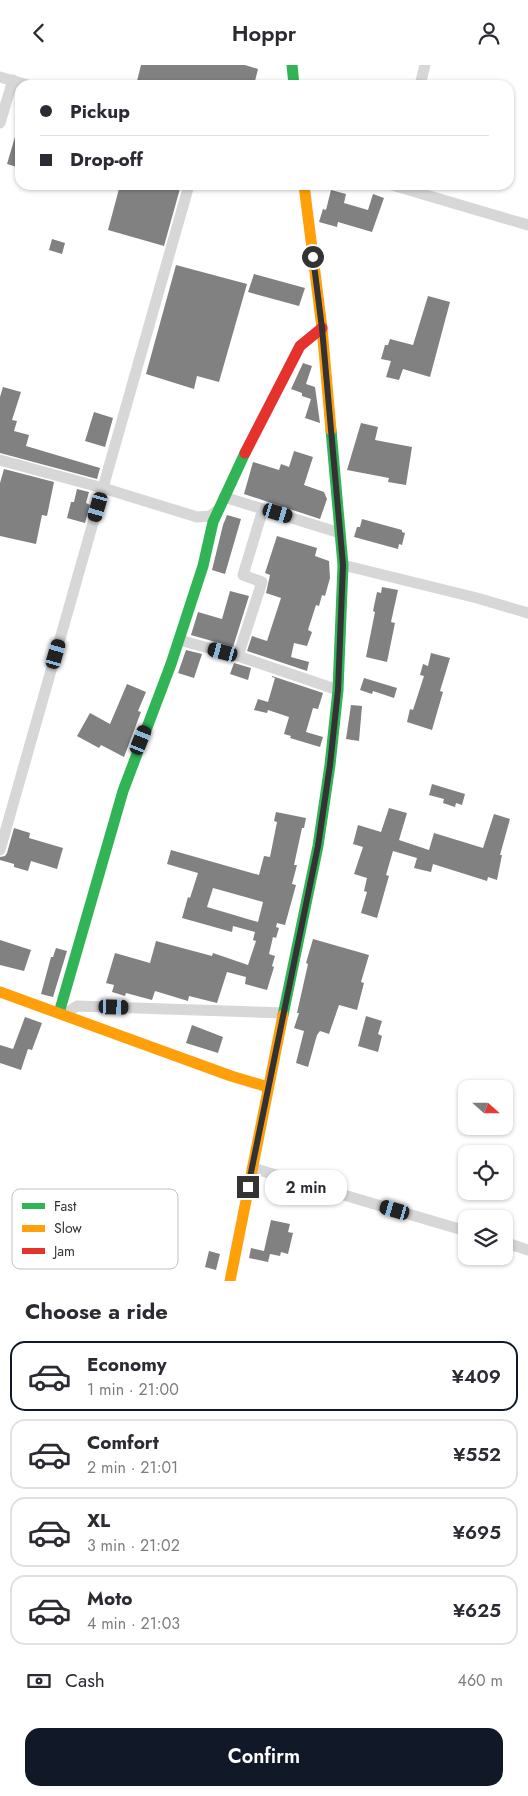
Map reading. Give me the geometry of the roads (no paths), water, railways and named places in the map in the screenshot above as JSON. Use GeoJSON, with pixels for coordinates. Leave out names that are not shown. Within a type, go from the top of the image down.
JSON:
{"type":"FeatureCollection","features":[{"type":"Feature","properties":{"kind":"street"},"geometry":{"type":"LineString","coordinates":[[292,65],[294,80]]}},
{"type":"Feature","properties":{"kind":"street"},"geometry":{"type":"LineString","coordinates":[[421,80],[425,65]]}},
{"type":"Feature","properties":{"kind":"street"},"geometry":{"type":"LineString","coordinates":[[0,77],[13,80],[0,123]]}},
{"type":"Feature","properties":{"kind":"street"},"geometry":{"type":"LineString","coordinates":[[0,850],[188,190]]}},
{"type":"Feature","properties":{"kind":"street"},"geometry":{"type":"LineString","coordinates":[[230,1281],[318,846],[330,765],[338,690],[343,565],[322,328],[305,190]]}},
{"type":"Feature","properties":{"kind":"street"},"geometry":{"type":"LineString","coordinates":[[409,190],[528,225]]}},
{"type":"Feature","properties":{"kind":"street"},"geometry":{"type":"LineString","coordinates":[[61,1014],[123,791],[179,640],[203,566],[213,522],[300,346],[322,328]]}},
{"type":"Feature","properties":{"kind":"street"},"geometry":{"type":"LineString","coordinates":[[0,461],[104,488],[198,517],[210,516],[218,510]]}},
{"type":"Feature","properties":{"kind":"street"},"geometry":{"type":"LineString","coordinates":[[224,497],[340,533]]}},
{"type":"Feature","properties":{"kind":"street"},"geometry":{"type":"LineString","coordinates":[[238,656],[262,582],[243,575],[263,509]]}},
{"type":"Feature","properties":{"kind":"street"},"geometry":{"type":"LineString","coordinates":[[343,565],[477,598],[528,613]]}},
{"type":"Feature","properties":{"kind":"street"},"geometry":{"type":"LineString","coordinates":[[179,640],[238,656],[338,690]]}},
{"type":"Feature","properties":{"kind":"street"},"geometry":{"type":"LineString","coordinates":[[0,992],[268,1087]]}},
{"type":"Feature","properties":{"kind":"street"},"geometry":{"type":"LineString","coordinates":[[61,1014],[77,1006],[284,1013]]}},
{"type":"Feature","properties":{"kind":"street"},"geometry":{"type":"LineString","coordinates":[[252,1168],[458,1229]]}},
{"type":"Feature","properties":{"kind":"street"},"geometry":{"type":"LineString","coordinates":[[513,1245],[528,1249]]}}]}
